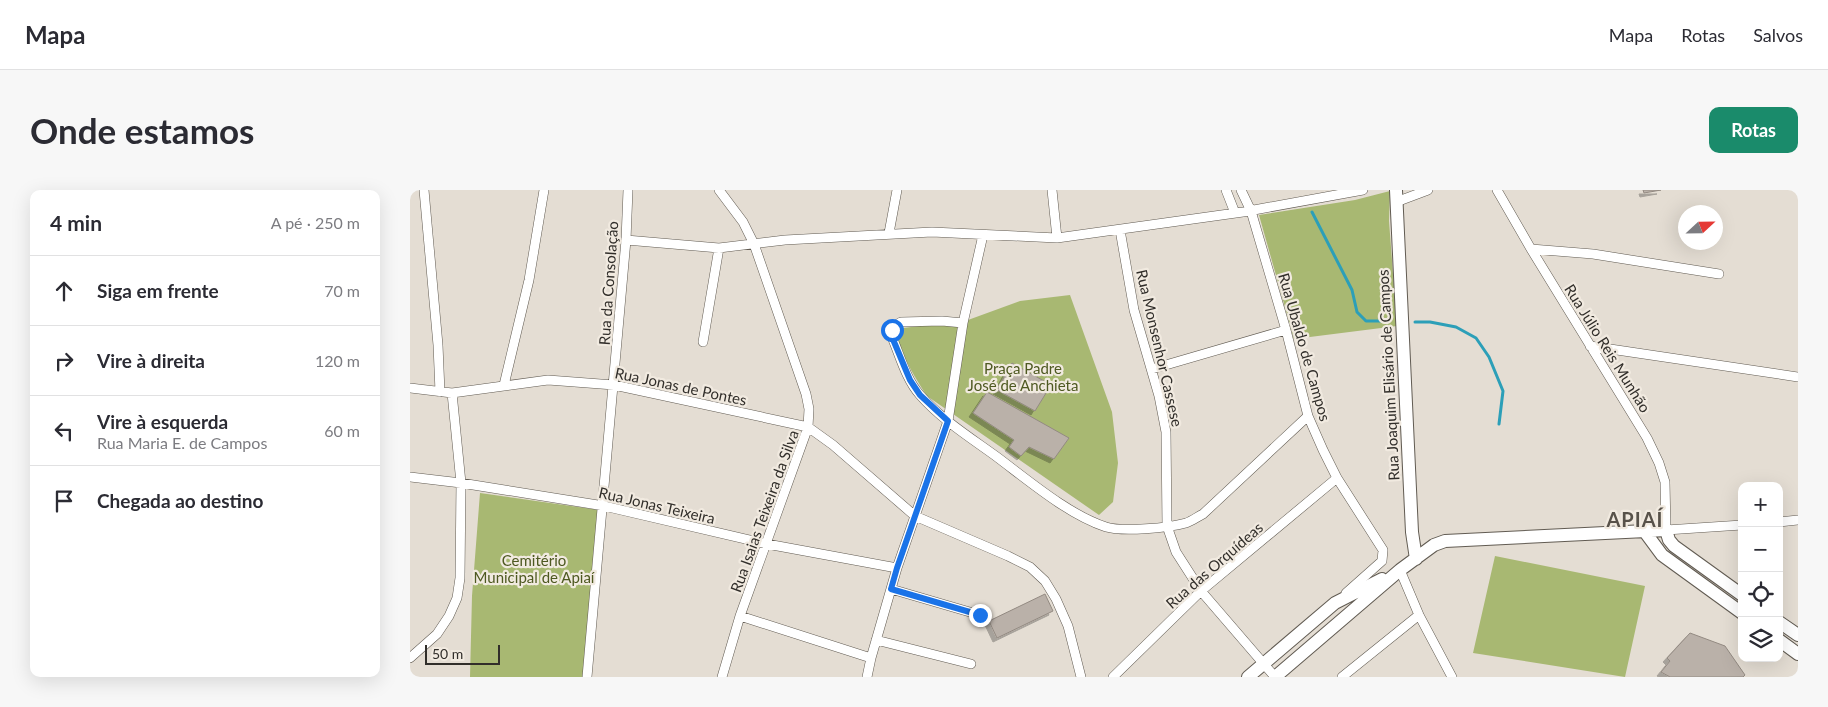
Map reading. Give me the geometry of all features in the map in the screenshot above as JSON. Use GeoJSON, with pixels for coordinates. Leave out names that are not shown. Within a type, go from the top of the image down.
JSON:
{"type":"FeatureCollection","features":[{"type":"Feature","properties":{"kind":"main road","name":"Rua Joaquim Elisário de Campos"},"geometry":{"type":"LineString","coordinates":[[1396,196],[1412,532],[1416,559]]}},
{"type":"Feature","properties":{"kind":"main road"},"geometry":{"type":"LineString","coordinates":[[1275,677],[1400,570],[1434,545],[1444,541],[1666,530],[1669,540],[1674,546],[1738,592]]}},
{"type":"Feature","properties":{"kind":"main road"},"geometry":{"type":"LineString","coordinates":[[1645,532],[1662,555],[1738,610]]}},
{"type":"Feature","properties":{"kind":"main road"},"geometry":{"type":"LineString","coordinates":[[1248,677],[1335,603],[1400,570]]}},
{"type":"Feature","properties":{"kind":"main road"},"geometry":{"type":"LineString","coordinates":[[1783,625],[1798,636]]}},
{"type":"Feature","properties":{"kind":"main road"},"geometry":{"type":"LineString","coordinates":[[1783,643],[1798,654]]}},
{"type":"Feature","properties":{"kind":"street"},"geometry":{"type":"LineString","coordinates":[[424,190],[438,345],[440,392]]}},
{"type":"Feature","properties":{"kind":"street"},"geometry":{"type":"LineString","coordinates":[[504,385],[529,280],[544,190]]}},
{"type":"Feature","properties":{"kind":"street","name":"Rua da Consolação"},"geometry":{"type":"LineString","coordinates":[[587,677],[604,506],[626,240],[628,190]]}},
{"type":"Feature","properties":{"kind":"street","name":"Rua Isaias Teixeira da Silva"},"geometry":{"type":"LineString","coordinates":[[718,190],[743,222],[754,244],[806,394],[809,409],[808,427],[740,616],[722,677]]}},
{"type":"Feature","properties":{"kind":"street"},"geometry":{"type":"LineString","coordinates":[[889,233],[897,190]]}},
{"type":"Feature","properties":{"kind":"street"},"geometry":{"type":"LineString","coordinates":[[1052,190],[1057,238]]}},
{"type":"Feature","properties":{"kind":"street"},"geometry":{"type":"LineString","coordinates":[[1226,190],[1235,213]]}},
{"type":"Feature","properties":{"kind":"street","name":"Rua Ubaldo de Campos"},"geometry":{"type":"LineString","coordinates":[[1241,190],[1251,211],[1286,330],[1308,416],[1322,450],[1337,478],[1381,546],[1382,561],[1335,603]]}},
{"type":"Feature","properties":{"kind":"street"},"geometry":{"type":"LineString","coordinates":[[626,240],[719,248],[785,240],[889,233],[932,232],[1057,238],[1251,211],[1363,190]]}},
{"type":"Feature","properties":{"kind":"street"},"geometry":{"type":"LineString","coordinates":[[1396,196],[1428,190]]}},
{"type":"Feature","properties":{"kind":"street","name":"Rua Júlio Reis Munhão"},"geometry":{"type":"LineString","coordinates":[[1497,190],[1647,438],[1659,462],[1667,494],[1666,530]]}},
{"type":"Feature","properties":{"kind":"street","name":"Rua Monsenhor Cassese"},"geometry":{"type":"LineString","coordinates":[[1120,230],[1134,310],[1152,369],[1166,432],[1167,526],[1176,552],[1202,591],[1275,677]]}},
{"type":"Feature","properties":{"kind":"street"},"geometry":{"type":"LineString","coordinates":[[867,677],[897,568],[948,421],[963,323],[983,235]]}},
{"type":"Feature","properties":{"kind":"street"},"geometry":{"type":"LineString","coordinates":[[703,342],[719,248]]}},
{"type":"Feature","properties":{"kind":"street"},"geometry":{"type":"LineString","coordinates":[[1531,249],[1592,254],[1719,274]]}},
{"type":"Feature","properties":{"kind":"street"},"geometry":{"type":"LineString","coordinates":[[963,323],[942,321],[901,322],[895,325],[892,330],[892,337],[910,380],[920,395],[948,421],[1044,492],[1086,519],[1108,528],[1134,530],[1167,526],[1184,523],[1203,514],[1308,416]]}},
{"type":"Feature","properties":{"kind":"street"},"geometry":{"type":"LineString","coordinates":[[1152,369],[1286,330]]}},
{"type":"Feature","properties":{"kind":"street"},"geometry":{"type":"LineString","coordinates":[[1590,346],[1798,377]]}},
{"type":"Feature","properties":{"kind":"street","name":"Rua Jonas de Pontes"},"geometry":{"type":"LineString","coordinates":[[410,388],[452,393],[548,380],[614,385],[808,427],[832,445],[915,516],[1008,556],[1030,568],[1046,581],[1068,626],[1081,677]]}},
{"type":"Feature","properties":{"kind":"street"},"geometry":{"type":"LineString","coordinates":[[410,658],[437,634],[449,616],[456,598],[460,578],[461,482],[452,393]]}},
{"type":"Feature","properties":{"kind":"street","name":"Rua Jonas Teixeira"},"geometry":{"type":"LineString","coordinates":[[410,477],[461,482],[604,506],[767,544],[897,568]]}},
{"type":"Feature","properties":{"kind":"street","name":"Rua das Orquídeas"},"geometry":{"type":"LineString","coordinates":[[1113,677],[1202,591],[1337,478]]}},
{"type":"Feature","properties":{"kind":"street"},"geometry":{"type":"LineString","coordinates":[[1783,522],[1798,520]]}},
{"type":"Feature","properties":{"kind":"street"},"geometry":{"type":"LineString","coordinates":[[1666,530],[1738,525]]}},
{"type":"Feature","properties":{"kind":"street"},"geometry":{"type":"LineString","coordinates":[[1400,570],[1419,615],[1452,677]]}},
{"type":"Feature","properties":{"kind":"street"},"geometry":{"type":"LineString","coordinates":[[891,589],[980,615]]}},
{"type":"Feature","properties":{"kind":"street"},"geometry":{"type":"LineString","coordinates":[[1342,677],[1419,615]]}},
{"type":"Feature","properties":{"kind":"street"},"geometry":{"type":"LineString","coordinates":[[740,616],[871,658]]}},
{"type":"Feature","properties":{"kind":"street"},"geometry":{"type":"LineString","coordinates":[[876,640],[971,664]]}},
{"type":"Feature","properties":{"kind":"green space"},"geometry":{"type":"Polygon","coordinates":[[[1390,191],[1389,221],[1397,326],[1294,339],[1259,215],[1355,200],[1390,191]]]}},
{"type":"Feature","properties":{"kind":"green space","name":"Praça Padre José de Anchieta"},"geometry":{"type":"Polygon","coordinates":[[[1070,295],[1112,412],[1118,463],[1113,502],[1099,515],[927,396],[907,362],[899,343],[899,335],[903,328],[968,320],[1020,301],[1070,295]]]}},
{"type":"Feature","properties":{"kind":"green space","name":"Cemitério Municipal de Apiaí"},"geometry":{"type":"Polygon","coordinates":[[[480,493],[599,510],[583,677],[470,677],[472,596],[480,493]]]}},
{"type":"Feature","properties":{"kind":"green space"},"geometry":{"type":"Polygon","coordinates":[[[1495,556],[1645,586],[1625,677],[1473,653],[1495,556]]]}},
{"type":"Feature","properties":{"kind":"building"},"geometry":{"type":"Polygon","coordinates":[[[1643,190],[1661,190],[1644,193],[1643,190]]]}},
{"type":"Feature","properties":{"kind":"building"},"geometry":{"type":"Polygon","coordinates":[[[1012,363],[1051,385],[1035,411],[997,390],[1012,363]]]}},
{"type":"Feature","properties":{"kind":"building"},"geometry":{"type":"Polygon","coordinates":[[[987,392],[1069,438],[1054,459],[1029,447],[1021,456],[1009,447],[1014,440],[973,413],[987,392]]]}},
{"type":"Feature","properties":{"kind":"building"},"geometry":{"type":"Polygon","coordinates":[[[1045,594],[1053,611],[997,638],[989,621],[1045,594]]]}},
{"type":"Feature","properties":{"kind":"building"},"geometry":{"type":"Polygon","coordinates":[[[1690,633],[1725,646],[1745,675],[1743,677],[1670,677],[1661,672],[1670,661],[1667,658],[1690,633]]]}},
{"type":"Feature","properties":{"kind":"waterway"},"geometry":{"type":"LineString","coordinates":[[1312,212],[1352,290],[1357,312],[1366,321],[1389,321]]}},
{"type":"Feature","properties":{"kind":"waterway"},"geometry":{"type":"LineString","coordinates":[[1415,322],[1430,322],[1456,327],[1476,338],[1489,357],[1503,391],[1499,424]]}},
{"type":"Feature","properties":{"kind":"district","name":"APIAÍ"},"geometry":{"type":"Point","coordinates":[1635,519]}},
{"type":"Feature","properties":{"kind":"route"},"geometry":{"type":"LineString","coordinates":[[892,330],[892,337],[910,380],[920,395],[948,421],[891,589],[980,615]]}}]}
